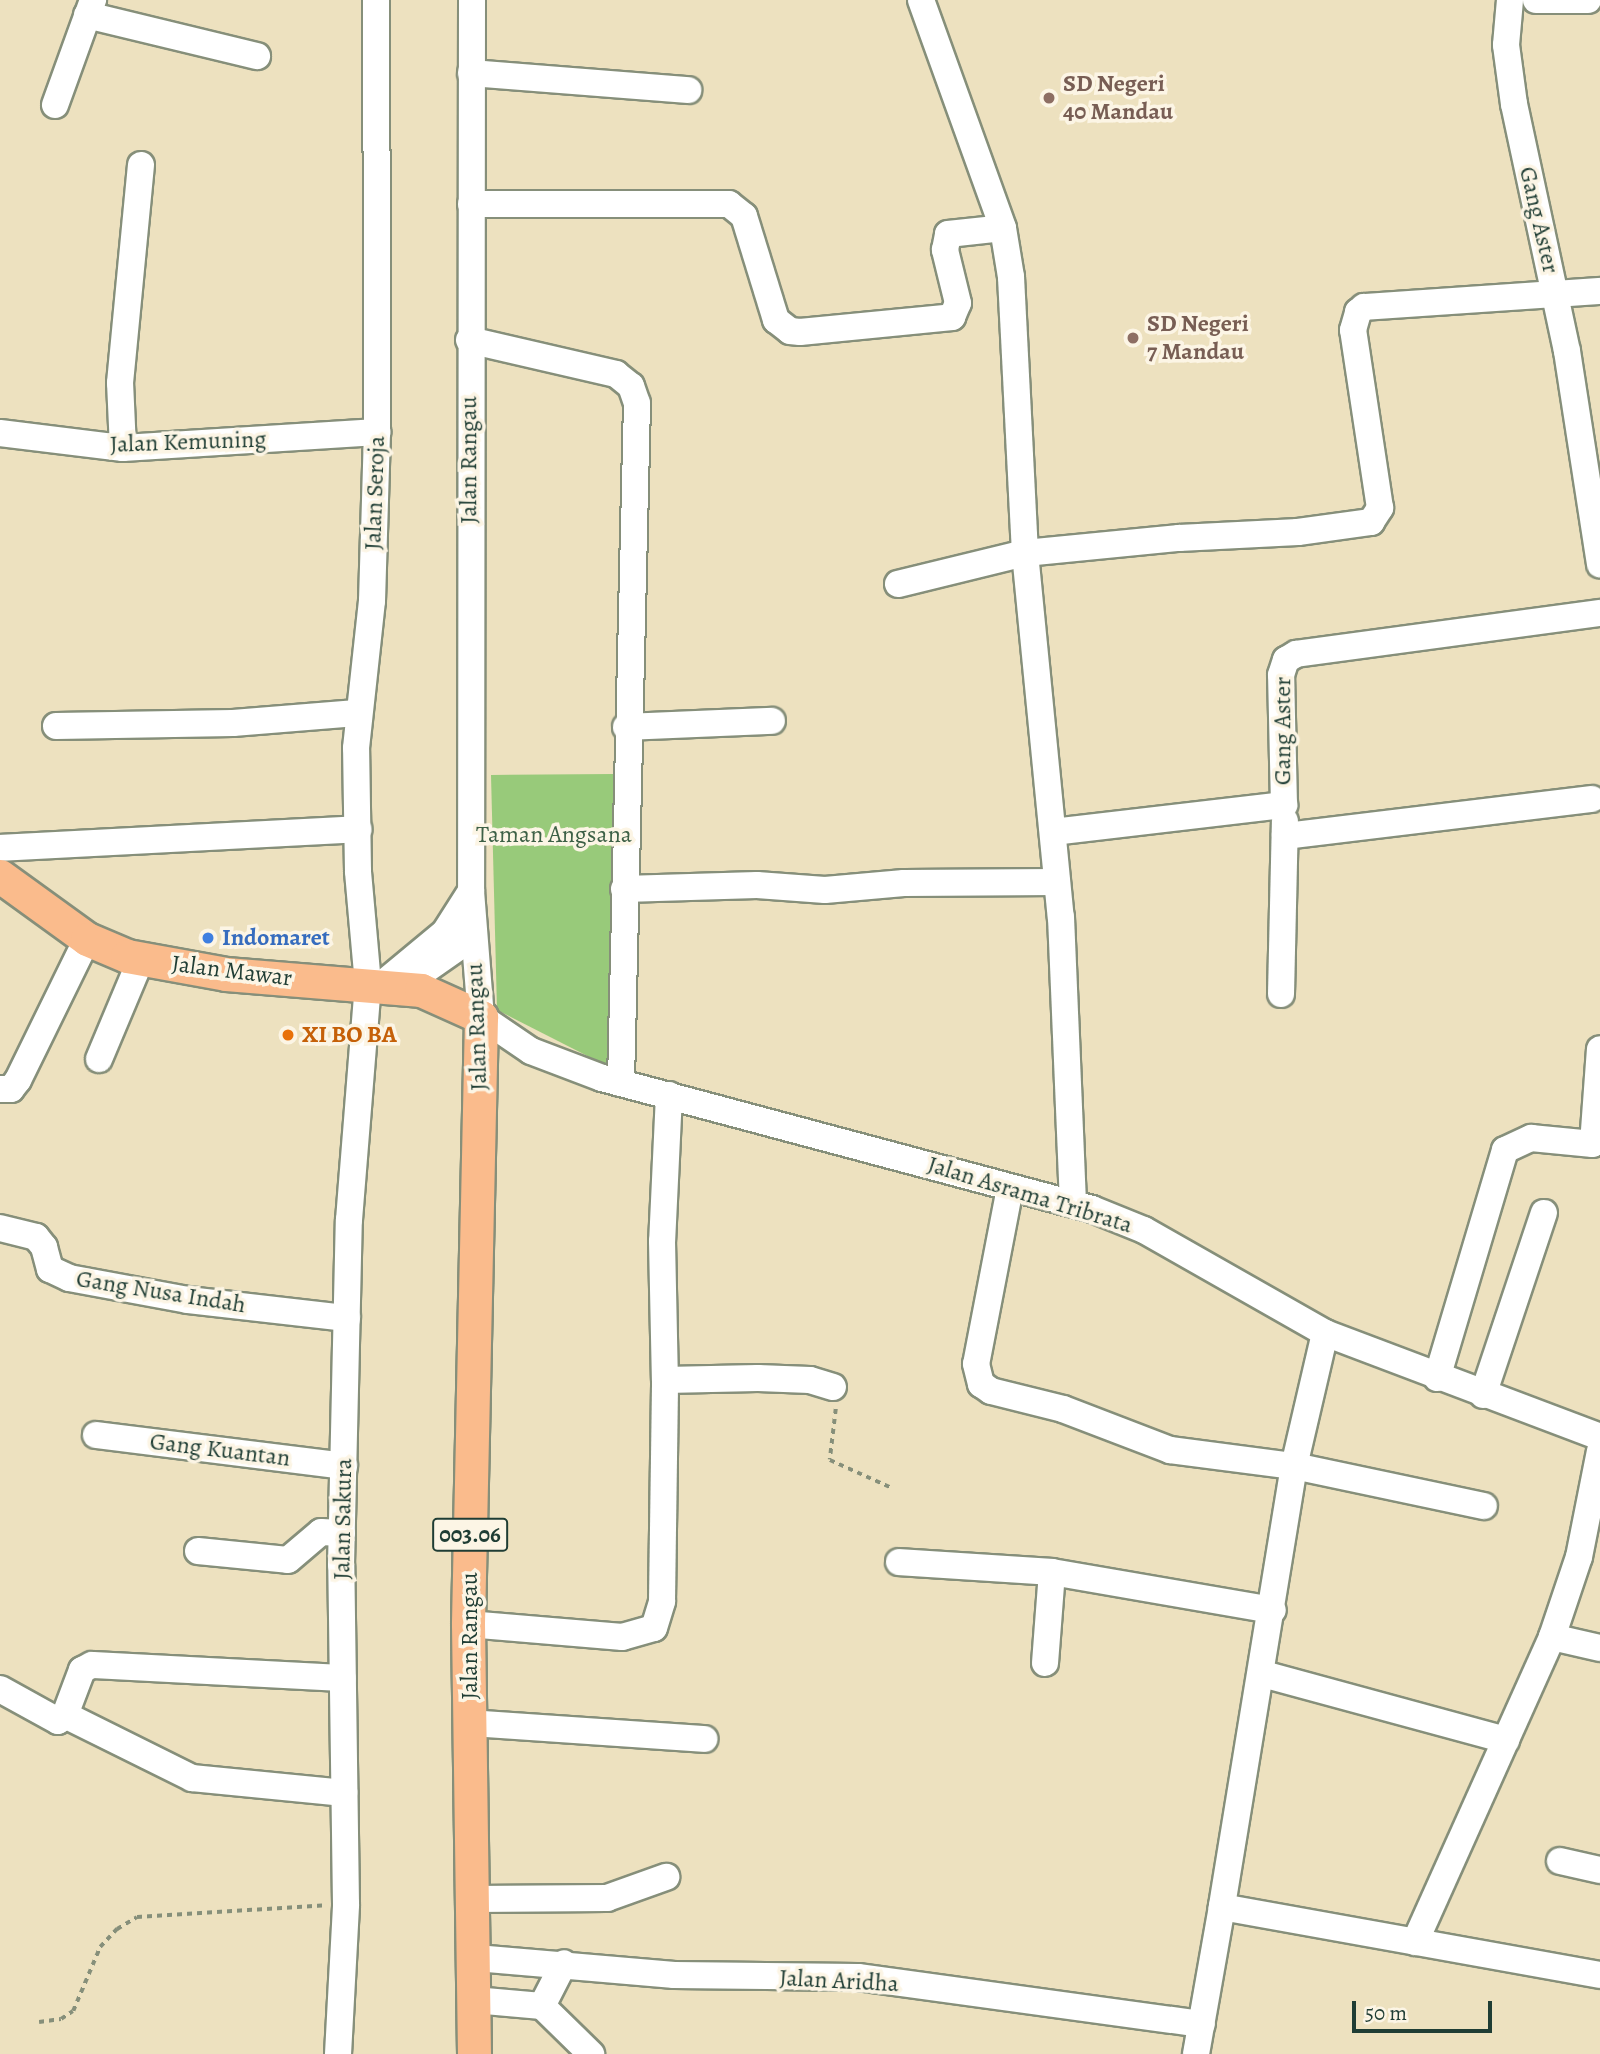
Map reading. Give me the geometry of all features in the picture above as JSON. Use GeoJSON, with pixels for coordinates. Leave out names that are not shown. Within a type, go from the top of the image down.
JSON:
{"type":"FeatureCollection","features":[{"type":"Feature","properties":{"kind":"main road","name":"Jalan Mawar"},"geometry":{"type":"LineString","coordinates":[[0,876],[87,939],[141,959],[226,974],[421,990],[490,1046]]}},
{"type":"Feature","properties":{"kind":"main road","name":"Jalan Rangau"},"geometry":{"type":"LineString","coordinates":[[474,2054],[475,1958],[468,1624],[490,1046]]}},
{"type":"Feature","properties":{"kind":"street","name":"Jalan Seroja"},"geometry":{"type":"LineString","coordinates":[[376,0],[377,432],[372,601],[357,713],[358,829],[382,987]]}},
{"type":"Feature","properties":{"kind":"street","name":"Jalan Rangau"},"geometry":{"type":"LineString","coordinates":[[472,0],[469,340],[471,891],[473,937],[490,1046]]}},
{"type":"Feature","properties":{"kind":"street"},"geometry":{"type":"LineString","coordinates":[[921,0],[1003,228],[1011,277],[1025,553],[1057,882],[1073,1204]]}},
{"type":"Feature","properties":{"kind":"street","name":"Gang Aster"},"geometry":{"type":"LineString","coordinates":[[1510,0],[1506,45],[1514,104],[1556,296],[1600,564]]}},
{"type":"Feature","properties":{"kind":"street"},"geometry":{"type":"LineString","coordinates":[[1536,0],[1588,0]]}},
{"type":"Feature","properties":{"kind":"street"},"geometry":{"type":"LineString","coordinates":[[55,105],[90,8],[257,56]]}},
{"type":"Feature","properties":{"kind":"street"},"geometry":{"type":"LineString","coordinates":[[471,73],[688,90]]}},
{"type":"Feature","properties":{"kind":"street"},"geometry":{"type":"LineString","coordinates":[[123,448],[120,383],[141,164]]}},
{"type":"Feature","properties":{"kind":"street"},"geometry":{"type":"LineString","coordinates":[[471,204],[729,204],[744,215],[776,320],[790,331],[800,332],[952,317],[958,303],[945,250],[948,234],[1003,228]]}},
{"type":"Feature","properties":{"kind":"street"},"geometry":{"type":"LineString","coordinates":[[898,584],[1025,553],[1179,538],[1298,532],[1371,522],[1380,508],[1353,330],[1358,312],[1381,306],[1600,291]]}},
{"type":"Feature","properties":{"kind":"street"},"geometry":{"type":"LineString","coordinates":[[469,340],[587,365],[616,374],[631,386],[638,430],[626,727],[621,1083]]}},
{"type":"Feature","properties":{"kind":"street","name":"Jalan Kemuning"},"geometry":{"type":"LineString","coordinates":[[0,433],[123,448],[377,432]]}},
{"type":"Feature","properties":{"kind":"street","name":"Gang Aster"},"geometry":{"type":"LineString","coordinates":[[1053,832],[1284,805],[1281,675],[1286,660],[1296,654],[1600,614]]}},
{"type":"Feature","properties":{"kind":"street"},"geometry":{"type":"LineString","coordinates":[[56,726],[233,723],[357,713]]}},
{"type":"Feature","properties":{"kind":"street"},"geometry":{"type":"LineString","coordinates":[[626,727],[772,721]]}},
{"type":"Feature","properties":{"kind":"street"},"geometry":{"type":"LineString","coordinates":[[1285,836],[1592,799]]}},
{"type":"Feature","properties":{"kind":"street"},"geometry":{"type":"LineString","coordinates":[[1280,994],[1284,805]]}},
{"type":"Feature","properties":{"kind":"street"},"geometry":{"type":"LineString","coordinates":[[0,848],[358,829]]}},
{"type":"Feature","properties":{"kind":"street"},"geometry":{"type":"LineString","coordinates":[[624,889],[757,885],[825,890],[904,883],[1057,882]]}},
{"type":"Feature","properties":{"kind":"street"},"geometry":{"type":"LineString","coordinates":[[382,987],[444,932],[471,891]]}},
{"type":"Feature","properties":{"kind":"street"},"geometry":{"type":"LineString","coordinates":[[382,987],[473,937]]}},
{"type":"Feature","properties":{"kind":"street"},"geometry":{"type":"LineString","coordinates":[[0,1089],[11,1089],[18,1080],[87,939]]}},
{"type":"Feature","properties":{"kind":"street"},"geometry":{"type":"LineString","coordinates":[[99,1059],[141,959]]}},
{"type":"Feature","properties":{"kind":"street","name":"Jalan Sakura"},"geometry":{"type":"LineString","coordinates":[[338,2054],[346,1904],[342,1533],[349,1220],[382,987]]}},
{"type":"Feature","properties":{"kind":"street","name":"Jalan Asrama Tribrata"},"geometry":{"type":"LineString","coordinates":[[490,1046],[1073,1204],[1144,1230],[1325,1333],[1437,1378],[1600,1437]]}},
{"type":"Feature","properties":{"kind":"street"},"geometry":{"type":"LineString","coordinates":[[1437,1378],[1505,1150],[1531,1138],[1597,1147],[1600,1049]]}},
{"type":"Feature","properties":{"kind":"street"},"geometry":{"type":"LineString","coordinates":[[468,1624],[622,1637],[654,1628],[662,1601],[665,1380],[662,1241],[669,1095]]}},
{"type":"Feature","properties":{"kind":"street"},"geometry":{"type":"LineString","coordinates":[[1010,1188],[976,1364],[981,1384],[1170,1450],[1294,1466],[1484,1506]]}},
{"type":"Feature","properties":{"kind":"street"},"geometry":{"type":"LineString","coordinates":[[1483,1395],[1544,1213]]}},
{"type":"Feature","properties":{"kind":"street","name":"Gang Nusa Indah"},"geometry":{"type":"LineString","coordinates":[[0,1228],[36,1237],[44,1247],[50,1269],[69,1278],[188,1300],[347,1318]]}},
{"type":"Feature","properties":{"kind":"street"},"geometry":{"type":"LineString","coordinates":[[1196,2054],[1263,1674],[1294,1466],[1325,1333]]}},
{"type":"Feature","properties":{"kind":"street"},"geometry":{"type":"LineString","coordinates":[[665,1380],[810,1380],[833,1387]]}},
{"type":"Feature","properties":{"kind":"street","name":"Gang Kuantan"},"geometry":{"type":"LineString","coordinates":[[96,1435],[344,1466]]}},
{"type":"Feature","properties":{"kind":"street"},"geometry":{"type":"LineString","coordinates":[[1415,1942],[1552,1637],[1579,1557],[1600,1451]]}},
{"type":"Feature","properties":{"kind":"street"},"geometry":{"type":"LineString","coordinates":[[198,1551],[288,1560],[321,1532],[342,1533]]}},
{"type":"Feature","properties":{"kind":"street"},"geometry":{"type":"LineString","coordinates":[[899,1562],[1052,1572],[1273,1610]]}},
{"type":"Feature","properties":{"kind":"street"},"geometry":{"type":"LineString","coordinates":[[1045,1663],[1052,1572]]}},
{"type":"Feature","properties":{"kind":"street"},"geometry":{"type":"LineString","coordinates":[[1552,1637],[1600,1648]]}},
{"type":"Feature","properties":{"kind":"street"},"geometry":{"type":"LineString","coordinates":[[0,1689],[46,1718],[58,1721],[65,1715],[80,1675],[92,1665],[343,1678]]}},
{"type":"Feature","properties":{"kind":"street"},"geometry":{"type":"LineString","coordinates":[[1263,1674],[1506,1740]]}},
{"type":"Feature","properties":{"kind":"street"},"geometry":{"type":"LineString","coordinates":[[65,1715],[192,1778],[344,1793]]}},
{"type":"Feature","properties":{"kind":"street"},"geometry":{"type":"LineString","coordinates":[[470,1723],[704,1739]]}},
{"type":"Feature","properties":{"kind":"street"},"geometry":{"type":"LineString","coordinates":[[1560,1861],[1600,1870]]}},
{"type":"Feature","properties":{"kind":"street"},"geometry":{"type":"LineString","coordinates":[[474,1899],[607,1898],[666,1877]]}},
{"type":"Feature","properties":{"kind":"street"},"geometry":{"type":"LineString","coordinates":[[1222,1907],[1600,1975]]}},
{"type":"Feature","properties":{"kind":"street","name":"Jalan Aridha"},"geometry":{"type":"LineString","coordinates":[[475,1958],[564,1963],[674,1975],[858,1977],[1202,2024]]}},
{"type":"Feature","properties":{"kind":"street"},"geometry":{"type":"LineString","coordinates":[[542,2006],[564,1963]]}},
{"type":"Feature","properties":{"kind":"street"},"geometry":{"type":"LineString","coordinates":[[474,2000],[542,2006],[591,2054]]}},
{"type":"Feature","properties":{"kind":"path"},"geometry":{"type":"LineString","coordinates":[[833,1387],[836,1409],[830,1460],[892,1488]]}},
{"type":"Feature","properties":{"kind":"path"},"geometry":{"type":"LineString","coordinates":[[39,2022],[61,2019],[73,2011],[100,1947],[117,1929],[137,1917],[346,1904]]}},
{"type":"Feature","properties":{"kind":"green space","name":"Taman Angsana"},"geometry":{"type":"Polygon","coordinates":[[[614,774],[613,1069],[497,1010],[491,775],[614,774]]]}},
{"type":"Feature","properties":{"kind":"place","name":"SD Negeri 40 Mandau"},"geometry":{"type":"Point","coordinates":[1049,98]}},
{"type":"Feature","properties":{"kind":"place","name":"SD Negeri 7 Mandau"},"geometry":{"type":"Point","coordinates":[1133,338]}},
{"type":"Feature","properties":{"kind":"place","name":"Indomaret"},"geometry":{"type":"Point","coordinates":[208,938]}},
{"type":"Feature","properties":{"kind":"place","name":"XI BO BA"},"geometry":{"type":"Point","coordinates":[288,1035]}}]}
